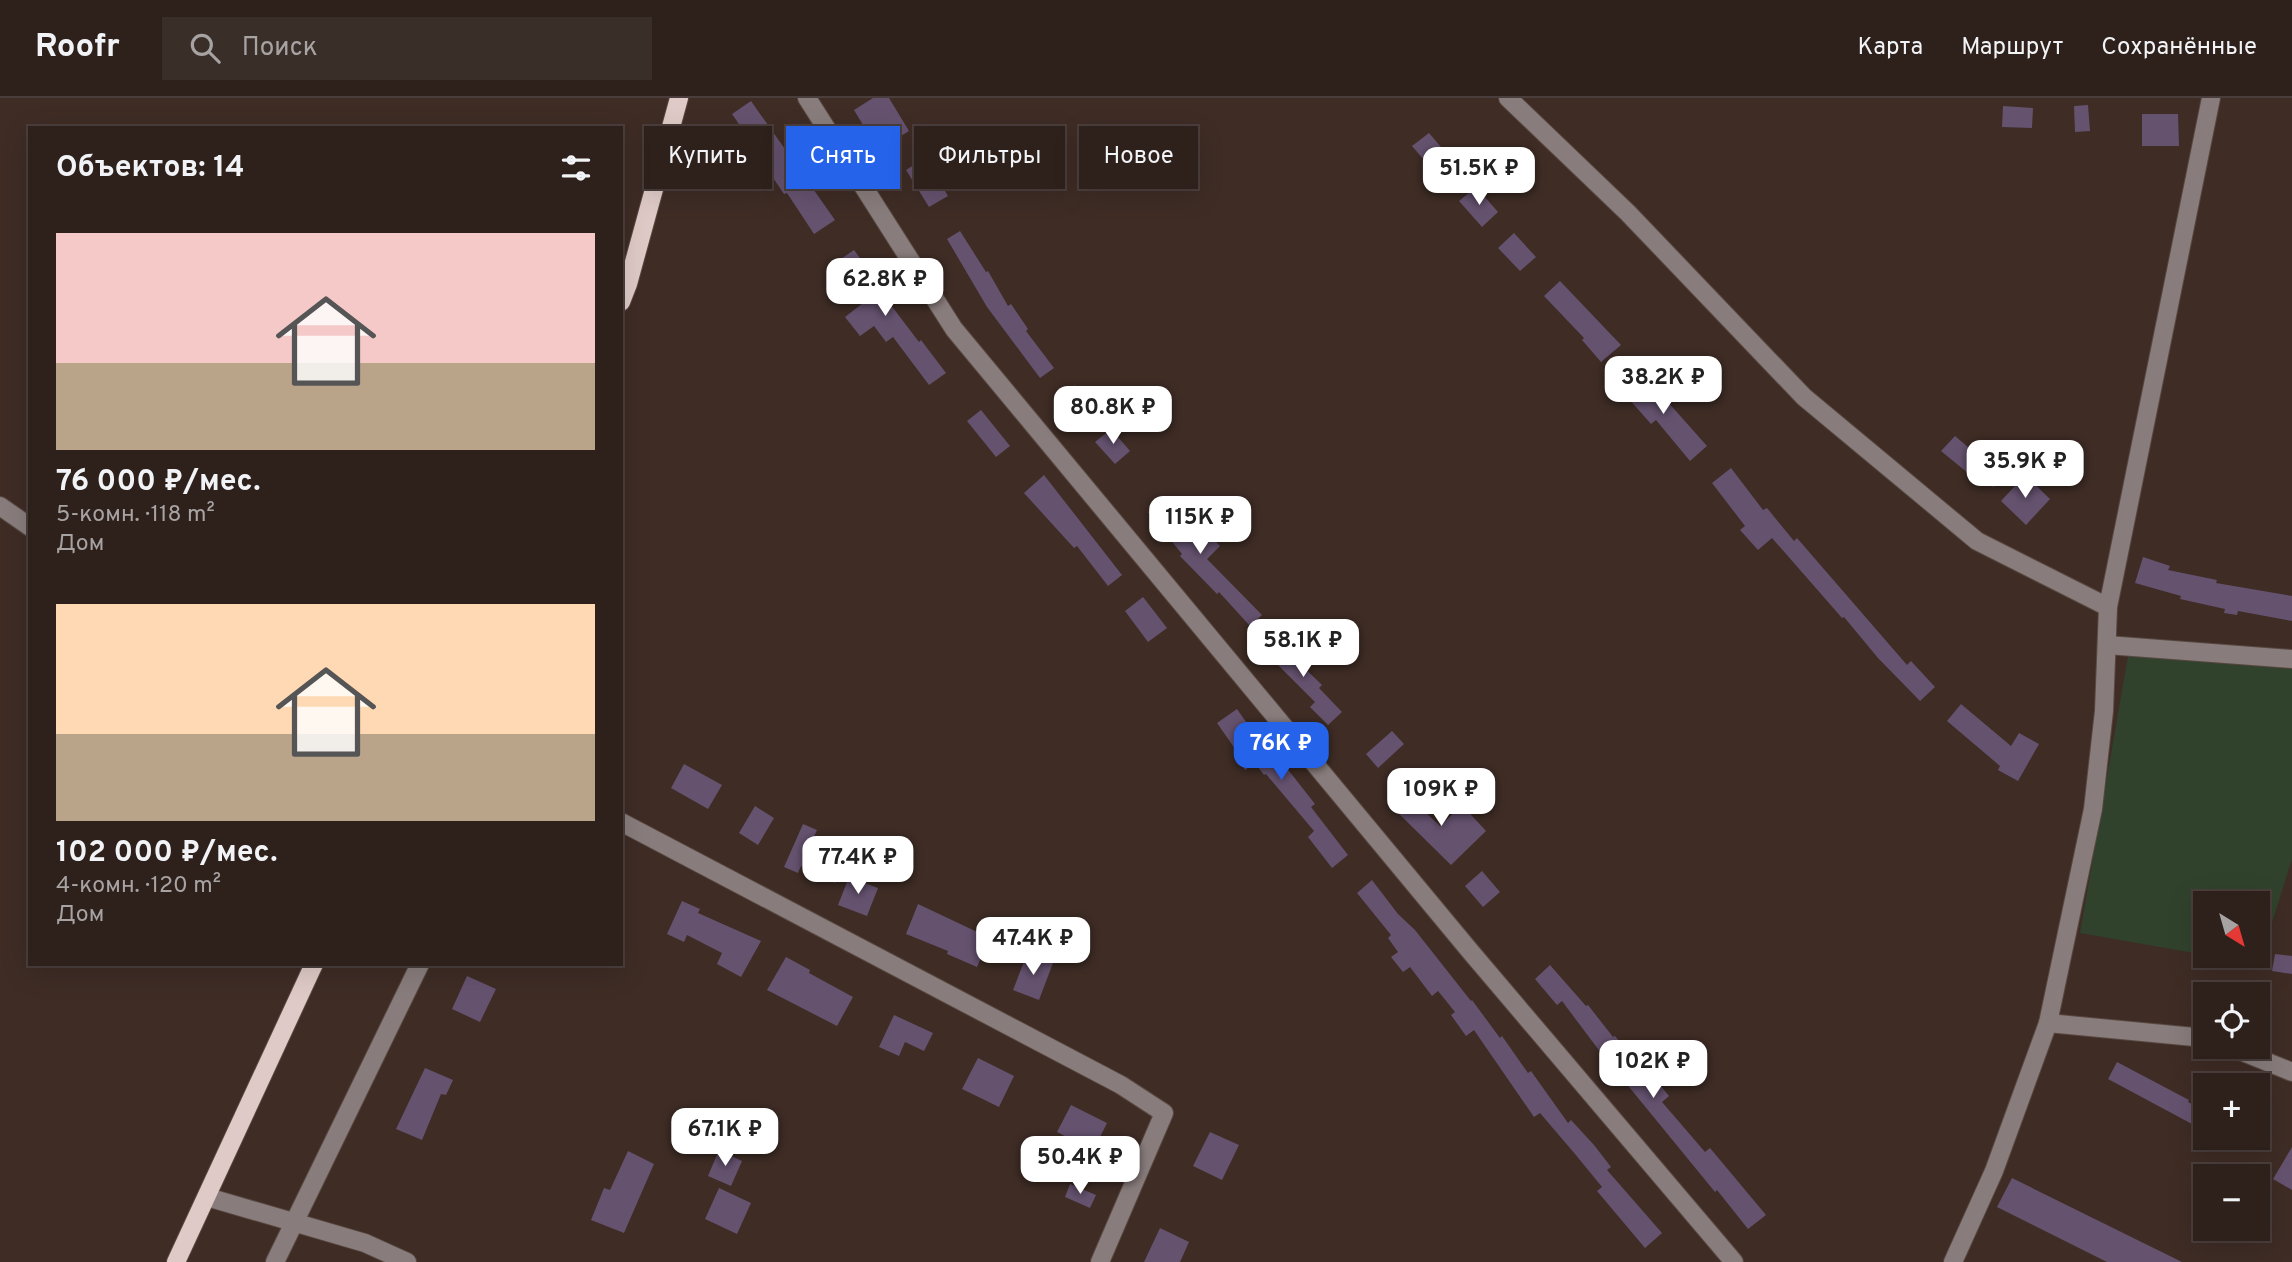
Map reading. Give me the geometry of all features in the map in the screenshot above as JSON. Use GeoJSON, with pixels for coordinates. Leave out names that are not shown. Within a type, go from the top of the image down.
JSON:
{"type":"FeatureCollection","features":[{"type":"Feature","properties":{"kind":"main road"},"geometry":{"type":"LineString","coordinates":[[623,297],[680,98]]}},
{"type":"Feature","properties":{"kind":"main road"},"geometry":{"type":"LineString","coordinates":[[176,1262],[313,966]]}},
{"type":"Feature","properties":{"kind":"street"},"geometry":{"type":"LineString","coordinates":[[807,98],[954,329],[1479,961],[1734,1262]]}},
{"type":"Feature","properties":{"kind":"street"},"geometry":{"type":"LineString","coordinates":[[1508,98],[1628,213],[1804,397],[1977,541],[2108,607]]}},
{"type":"Feature","properties":{"kind":"street"},"geometry":{"type":"LineString","coordinates":[[1953,1262],[1994,1171],[2048,1023],[2093,809],[2104,711],[2108,607],[2211,98]]}},
{"type":"Feature","properties":{"kind":"street"},"geometry":{"type":"LineString","coordinates":[[0,506],[28,526]]}},
{"type":"Feature","properties":{"kind":"street"},"geometry":{"type":"LineString","coordinates":[[2107,645],[2292,659]]}},
{"type":"Feature","properties":{"kind":"street"},"geometry":{"type":"LineString","coordinates":[[623,823],[1122,1085],[1164,1113],[1100,1262]]}},
{"type":"Feature","properties":{"kind":"street"},"geometry":{"type":"LineString","coordinates":[[275,1262],[418,966]]}},
{"type":"Feature","properties":{"kind":"street"},"geometry":{"type":"LineString","coordinates":[[2048,1023],[2193,1037]]}},
{"type":"Feature","properties":{"kind":"street"},"geometry":{"type":"LineString","coordinates":[[2260,1059],[2292,1072]]}},
{"type":"Feature","properties":{"kind":"street"},"geometry":{"type":"LineString","coordinates":[[207,1197],[365,1243],[407,1262]]}},
{"type":"Feature","properties":{"kind":"green space"},"geometry":{"type":"Polygon","coordinates":[[[2128,656],[2292,669],[2292,859],[2270,929],[2270,891],[2193,891],[2193,953],[2080,933],[2128,656]]]}},
{"type":"Feature","properties":{"kind":"building"},"geometry":{"type":"Polygon","coordinates":[[[873,98],[889,98],[909,131],[900,137],[900,126],[864,126],[854,110],[873,98]]]}},
{"type":"Feature","properties":{"kind":"building"},"geometry":{"type":"Polygon","coordinates":[[[751,101],[769,126],[740,126],[732,114],[751,101]]]}},
{"type":"Feature","properties":{"kind":"building"},"geometry":{"type":"Polygon","coordinates":[[[2088,105],[2090,131],[2075,132],[2074,106],[2088,105]]]}},
{"type":"Feature","properties":{"kind":"building"},"geometry":{"type":"Polygon","coordinates":[[[2003,106],[2033,108],[2032,128],[2002,127],[2003,106]]]}},
{"type":"Feature","properties":{"kind":"building"},"geometry":{"type":"Polygon","coordinates":[[[2142,114],[2178,114],[2179,146],[2142,146],[2142,114]]]}},
{"type":"Feature","properties":{"kind":"building"},"geometry":{"type":"Polygon","coordinates":[[[772,131],[786,151],[786,189],[813,189],[835,220],[814,234],[787,193],[784,194],[772,176],[772,131]]]}},
{"type":"Feature","properties":{"kind":"building"},"geometry":{"type":"Polygon","coordinates":[[[1429,133],[1452,160],[1436,174],[1412,146],[1429,133]]]}},
{"type":"Feature","properties":{"kind":"building"},"geometry":{"type":"Polygon","coordinates":[[[914,165],[914,183],[906,170],[914,165]]]}},
{"type":"Feature","properties":{"kind":"building"},"geometry":{"type":"Polygon","coordinates":[[[1476,187],[1498,212],[1482,227],[1459,201],[1476,187]]]}},
{"type":"Feature","properties":{"kind":"building"},"geometry":{"type":"Polygon","coordinates":[[[918,189],[944,189],[948,196],[929,207],[918,189]]]}},
{"type":"Feature","properties":{"kind":"building"},"geometry":{"type":"Polygon","coordinates":[[[960,231],[1008,306],[1011,304],[1028,329],[1026,331],[1054,368],[1040,378],[987,307],[947,239],[960,231]]]}},
{"type":"Feature","properties":{"kind":"building"},"geometry":{"type":"Polygon","coordinates":[[[1514,233],[1536,257],[1520,271],[1498,248],[1514,233]]]}},
{"type":"Feature","properties":{"kind":"building"},"geometry":{"type":"Polygon","coordinates":[[[854,250],[868,269],[865,271],[946,373],[929,385],[893,337],[886,342],[874,326],[860,336],[845,317],[863,303],[835,263],[854,250]]]}},
{"type":"Feature","properties":{"kind":"building"},"geometry":{"type":"Polygon","coordinates":[[[1560,281],[1621,345],[1601,362],[1582,340],[1584,338],[1544,296],[1560,281]]]}},
{"type":"Feature","properties":{"kind":"building"},"geometry":{"type":"Polygon","coordinates":[[[1642,373],[1707,446],[1690,461],[1656,420],[1651,424],[1621,390],[1642,373]]]}},
{"type":"Feature","properties":{"kind":"building"},"geometry":{"type":"Polygon","coordinates":[[[1075,385],[1092,406],[1077,419],[1060,398],[1075,385]]]}},
{"type":"Feature","properties":{"kind":"building"},"geometry":{"type":"Polygon","coordinates":[[[981,410],[1010,446],[996,457],[967,421],[981,410]]]}},
{"type":"Feature","properties":{"kind":"building"},"geometry":{"type":"Polygon","coordinates":[[[1111,429],[1130,451],[1115,464],[1095,442],[1111,429]]]}},
{"type":"Feature","properties":{"kind":"building"},"geometry":{"type":"Polygon","coordinates":[[[1955,436],[1988,464],[1992,454],[2006,460],[1994,487],[1974,478],[1941,451],[1955,436]]]}},
{"type":"Feature","properties":{"kind":"building"},"geometry":{"type":"Polygon","coordinates":[[[1731,468],[1763,510],[1767,508],[1794,541],[1797,538],[1907,665],[1911,661],[1935,687],[1920,701],[1878,658],[1772,538],[1758,550],[1740,530],[1745,526],[1712,483],[1731,468]]]}},
{"type":"Feature","properties":{"kind":"building"},"geometry":{"type":"Polygon","coordinates":[[[1044,475],[1122,575],[1108,586],[1077,546],[1074,548],[1024,493],[1044,475]]]}},
{"type":"Feature","properties":{"kind":"building"},"geometry":{"type":"Polygon","coordinates":[[[2025,475],[2050,499],[2026,525],[2001,501],[2025,475]]]}},
{"type":"Feature","properties":{"kind":"building"},"geometry":{"type":"Polygon","coordinates":[[[1169,496],[1200,536],[1206,531],[1220,546],[1207,559],[1262,615],[1250,626],[1219,592],[1217,594],[1180,556],[1182,554],[1148,512],[1169,496]]]}},
{"type":"Feature","properties":{"kind":"building"},"geometry":{"type":"Polygon","coordinates":[[[2143,557],[2170,566],[2168,570],[2217,580],[2216,583],[2292,596],[2292,621],[2238,611],[2237,615],[2224,613],[2225,609],[2180,599],[2181,596],[2135,583],[2143,557]]]}},
{"type":"Feature","properties":{"kind":"building"},"geometry":{"type":"Polygon","coordinates":[[[1143,597],[1167,628],[1148,642],[1125,611],[1143,597]]]}},
{"type":"Feature","properties":{"kind":"building"},"geometry":{"type":"Polygon","coordinates":[[[1283,634],[1297,648],[1290,654],[1322,685],[1319,688],[1342,712],[1328,725],[1310,707],[1315,702],[1265,652],[1283,634]]]}},
{"type":"Feature","properties":{"kind":"building"},"geometry":{"type":"Polygon","coordinates":[[[1961,704],[2011,746],[2019,733],[2039,744],[2018,781],[1998,770],[2000,766],[1947,721],[1961,704]]]}},
{"type":"Feature","properties":{"kind":"building"},"geometry":{"type":"Polygon","coordinates":[[[1237,709],[1260,742],[1264,739],[1315,804],[1311,807],[1348,855],[1332,868],[1308,837],[1314,831],[1266,774],[1264,775],[1255,763],[1245,770],[1237,758],[1240,756],[1217,723],[1237,709]]]}},
{"type":"Feature","properties":{"kind":"building"},"geometry":{"type":"Polygon","coordinates":[[[1392,731],[1404,744],[1378,768],[1366,754],[1392,731]]]}},
{"type":"Feature","properties":{"kind":"building"},"geometry":{"type":"Polygon","coordinates":[[[684,764],[722,785],[708,809],[671,788],[684,764]]]}},
{"type":"Feature","properties":{"kind":"building"},"geometry":{"type":"Polygon","coordinates":[[[1402,790],[1440,826],[1462,805],[1486,831],[1451,865],[1388,803],[1402,790]]]}},
{"type":"Feature","properties":{"kind":"building"},"geometry":{"type":"Polygon","coordinates":[[[755,806],[774,818],[758,845],[739,833],[755,806]]]}},
{"type":"Feature","properties":{"kind":"building"},"geometry":{"type":"Polygon","coordinates":[[[803,824],[817,830],[810,845],[845,863],[835,883],[801,866],[798,873],[784,867],[803,824]]]}},
{"type":"Feature","properties":{"kind":"building"},"geometry":{"type":"Polygon","coordinates":[[[1482,871],[1500,892],[1483,907],[1465,886],[1482,871]]]}},
{"type":"Feature","properties":{"kind":"building"},"geometry":{"type":"Polygon","coordinates":[[[849,877],[878,888],[867,916],[838,905],[849,877]]]}},
{"type":"Feature","properties":{"kind":"building"},"geometry":{"type":"Polygon","coordinates":[[[1372,880],[1472,1000],[1500,1038],[1502,1036],[1528,1073],[1531,1071],[1568,1123],[1571,1120],[1594,1145],[1611,1167],[1607,1170],[1662,1233],[1645,1248],[1597,1191],[1602,1187],[1575,1154],[1540,1113],[1534,1117],[1474,1030],[1466,1036],[1451,1015],[1455,1012],[1438,991],[1432,996],[1410,967],[1403,972],[1391,957],[1398,952],[1388,938],[1391,935],[1357,893],[1372,880]]]}},
{"type":"Feature","properties":{"kind":"building"},"geometry":{"type":"Polygon","coordinates":[[[682,901],[700,909],[698,913],[761,941],[741,977],[717,964],[722,953],[687,935],[684,942],[667,934],[682,901]]]}},
{"type":"Feature","properties":{"kind":"building"},"geometry":{"type":"Polygon","coordinates":[[[918,904],[990,938],[977,967],[947,954],[948,951],[906,934],[918,904]]]}},
{"type":"Feature","properties":{"kind":"building"},"geometry":{"type":"Polygon","coordinates":[[[1027,954],[1053,963],[1039,1000],[1013,990],[1027,954]]]}},
{"type":"Feature","properties":{"kind":"building"},"geometry":{"type":"Polygon","coordinates":[[[2275,954],[2292,956],[2292,974],[2272,971],[2275,954]]]}},
{"type":"Feature","properties":{"kind":"building"},"geometry":{"type":"Polygon","coordinates":[[[786,957],[853,997],[837,1026],[767,990],[786,957]]]}},
{"type":"Feature","properties":{"kind":"building"},"geometry":{"type":"Polygon","coordinates":[[[1550,965],[1586,1006],[1588,1005],[1643,1071],[1646,1068],[1669,1096],[1662,1102],[1705,1152],[1710,1148],[1766,1215],[1748,1229],[1717,1190],[1715,1192],[1562,1001],[1557,1005],[1535,979],[1550,965]]]}},
{"type":"Feature","properties":{"kind":"building"},"geometry":{"type":"Polygon","coordinates":[[[467,976],[496,989],[480,1022],[452,1009],[467,976]]]}},
{"type":"Feature","properties":{"kind":"building"},"geometry":{"type":"Polygon","coordinates":[[[894,1015],[933,1033],[924,1051],[905,1042],[899,1056],[879,1047],[894,1015]]]}},
{"type":"Feature","properties":{"kind":"building"},"geometry":{"type":"Polygon","coordinates":[[[978,1058],[1014,1076],[999,1107],[962,1089],[978,1058]]]}},
{"type":"Feature","properties":{"kind":"building"},"geometry":{"type":"Polygon","coordinates":[[[2117,1062],[2189,1100],[2193,1105],[2193,1125],[2108,1079],[2117,1062]]]}},
{"type":"Feature","properties":{"kind":"building"},"geometry":{"type":"Polygon","coordinates":[[[425,1068],[453,1080],[446,1095],[441,1094],[422,1140],[396,1129],[425,1068]]]}},
{"type":"Feature","properties":{"kind":"building"},"geometry":{"type":"Polygon","coordinates":[[[1071,1105],[1107,1123],[1093,1151],[1057,1132],[1071,1105]]]}},
{"type":"Feature","properties":{"kind":"building"},"geometry":{"type":"Polygon","coordinates":[[[1210,1132],[1239,1145],[1222,1180],[1193,1166],[1210,1132]]]}},
{"type":"Feature","properties":{"kind":"building"},"geometry":{"type":"Polygon","coordinates":[[[2292,1147],[2292,1190],[2273,1179],[2292,1147]]]}},
{"type":"Feature","properties":{"kind":"building"},"geometry":{"type":"Polygon","coordinates":[[[719,1150],[742,1161],[731,1186],[708,1176],[719,1150]]]}},
{"type":"Feature","properties":{"kind":"building"},"geometry":{"type":"Polygon","coordinates":[[[628,1151],[654,1164],[624,1233],[591,1220],[604,1188],[610,1190],[628,1151]]]}},
{"type":"Feature","properties":{"kind":"building"},"geometry":{"type":"Polygon","coordinates":[[[2012,1178],[2182,1262],[2107,1262],[1997,1207],[2012,1178]]]}},
{"type":"Feature","properties":{"kind":"building"},"geometry":{"type":"Polygon","coordinates":[[[1070,1184],[1096,1195],[1090,1208],[1065,1197],[1070,1184]]]}},
{"type":"Feature","properties":{"kind":"building"},"geometry":{"type":"Polygon","coordinates":[[[719,1188],[751,1203],[737,1234],[705,1219],[719,1188]]]}},
{"type":"Feature","properties":{"kind":"building"},"geometry":{"type":"Polygon","coordinates":[[[1160,1228],[1189,1242],[1180,1262],[1144,1262],[1160,1228]]]}}]}
